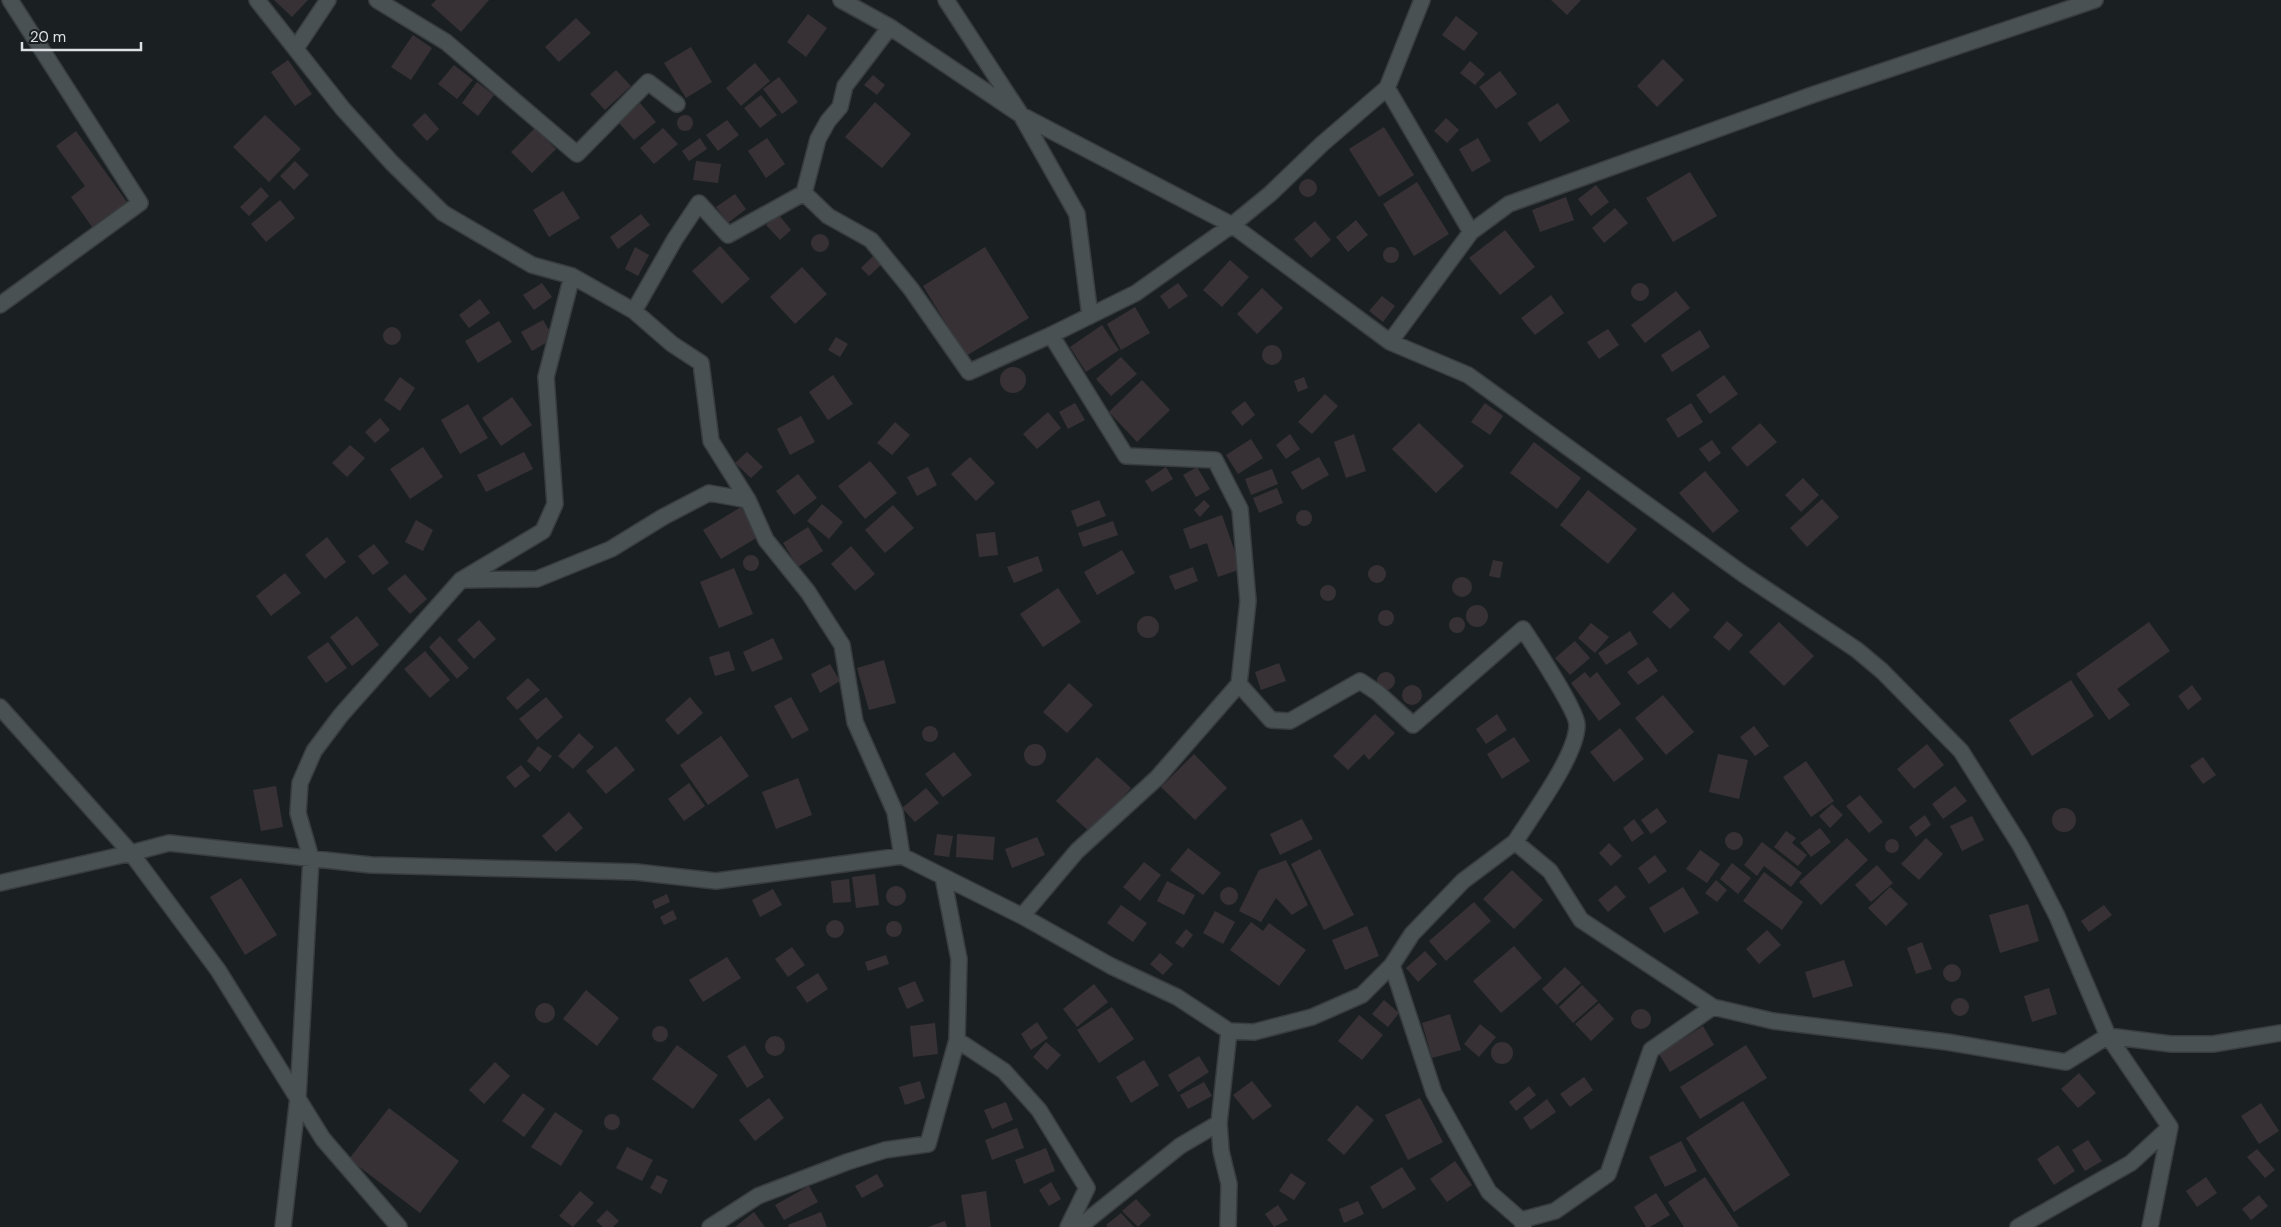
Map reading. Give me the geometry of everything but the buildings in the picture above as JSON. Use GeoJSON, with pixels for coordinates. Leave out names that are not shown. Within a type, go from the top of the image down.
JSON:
{"type":"FeatureCollection","features":[{"type":"Feature","properties":{"kind":"street"},"geometry":{"type":"LineString","coordinates":[[0,305],[140,203],[10,0]]}},
{"type":"Feature","properties":{"kind":"street"},"geometry":{"type":"LineString","coordinates":[[257,0],[343,109],[392,164],[443,213],[532,265],[572,276],[634,312],[672,344],[701,363],[711,441],[748,500],[766,540],[808,592],[842,645],[855,722],[895,812],[902,856]]}},
{"type":"Feature","properties":{"kind":"street"},"geometry":{"type":"LineString","coordinates":[[296,48],[328,0]]}},
{"type":"Feature","properties":{"kind":"street"},"geometry":{"type":"LineString","coordinates":[[377,0],[446,42],[576,154],[648,82],[677,104]]}},
{"type":"Feature","properties":{"kind":"street"},"geometry":{"type":"LineString","coordinates":[[841,0],[890,27],[1021,115],[1232,225],[1390,342],[1468,376],[1743,574],[1857,650],[1882,671],[1961,751],[2020,845],[2057,916],[2108,1036],[2170,1127],[2150,1227]]}},
{"type":"Feature","properties":{"kind":"street"},"geometry":{"type":"LineString","coordinates":[[946,0],[1021,115],[1078,214],[1090,316]]}},
{"type":"Feature","properties":{"kind":"street"},"geometry":{"type":"LineString","coordinates":[[804,193],[828,216],[872,240],[911,289],[969,372],[1051,335],[1136,293],[1232,225],[1270,194],[1322,144],[1387,88],[1422,0]]}},
{"type":"Feature","properties":{"kind":"street"},"geometry":{"type":"LineString","coordinates":[[1390,342],[1471,232],[1509,204],[1812,95],[2095,0]]}},
{"type":"Feature","properties":{"kind":"street"},"geometry":{"type":"LineString","coordinates":[[634,312],[675,239],[699,203],[728,236],[804,193],[818,139],[828,121],[840,107],[844,86],[890,27]]}},
{"type":"Feature","properties":{"kind":"street"},"geometry":{"type":"LineString","coordinates":[[1387,88],[1471,232]]}},
{"type":"Feature","properties":{"kind":"street"},"geometry":{"type":"LineString","coordinates":[[284,1227],[298,1097],[311,858],[298,813],[300,783],[314,752],[341,715],[461,580],[543,531],[555,504],[546,377],[572,276]]}},
{"type":"Feature","properties":{"kind":"street"},"geometry":{"type":"LineString","coordinates":[[1022,916],[1077,851],[1157,778],[1239,684],[1248,601],[1240,509],[1215,460],[1126,456],[1093,407],[1051,335]]}},
{"type":"Feature","properties":{"kind":"street"},"geometry":{"type":"LineString","coordinates":[[461,580],[537,579],[611,549],[663,517],[710,493],[748,500]]}},
{"type":"Feature","properties":{"kind":"street"},"geometry":{"type":"LineString","coordinates":[[0,883],[169,843],[371,865],[636,872],[716,881],[902,856],[1022,916],[1111,966],[1177,997],[1229,1031],[1254,1032],[1312,1017],[1362,995],[1392,965],[1412,934],[1463,881],[1515,842],[1573,748],[1578,724],[1553,675],[1524,629],[1413,725],[1378,693],[1360,681],[1290,721],[1271,720],[1239,684]]}},
{"type":"Feature","properties":{"kind":"street"},"geometry":{"type":"LineString","coordinates":[[0,707],[131,853],[218,970],[323,1139],[399,1227]]}},
{"type":"Feature","properties":{"kind":"street"},"geometry":{"type":"LineString","coordinates":[[1515,842],[1550,871],[1581,920],[1713,1006],[1773,1021],[1947,1042],[2066,1062],[2108,1036],[2171,1044],[2213,1044],[2281,1033]]}},
{"type":"Feature","properties":{"kind":"street"},"geometry":{"type":"LineString","coordinates":[[710,1227],[758,1196],[847,1162],[886,1150],[928,1144],[957,1040],[958,959],[943,877]]}},
{"type":"Feature","properties":{"kind":"street"},"geometry":{"type":"LineString","coordinates":[[1392,965],[1434,1093],[1489,1192],[1523,1224],[1555,1211],[1608,1174],[1651,1050],[1713,1006]]}},
{"type":"Feature","properties":{"kind":"street"},"geometry":{"type":"LineString","coordinates":[[1228,1227],[1229,1184],[1221,1151],[1219,1123],[1229,1031]]}},
{"type":"Feature","properties":{"kind":"street"},"geometry":{"type":"LineString","coordinates":[[957,1040],[1004,1071],[1039,1110],[1087,1188],[1068,1227]]}},
{"type":"Feature","properties":{"kind":"street"},"geometry":{"type":"LineString","coordinates":[[1079,1227],[1180,1146],[1219,1123]]}},
{"type":"Feature","properties":{"kind":"street"},"geometry":{"type":"LineString","coordinates":[[2018,1227],[2131,1163],[2170,1127]]}}]}
